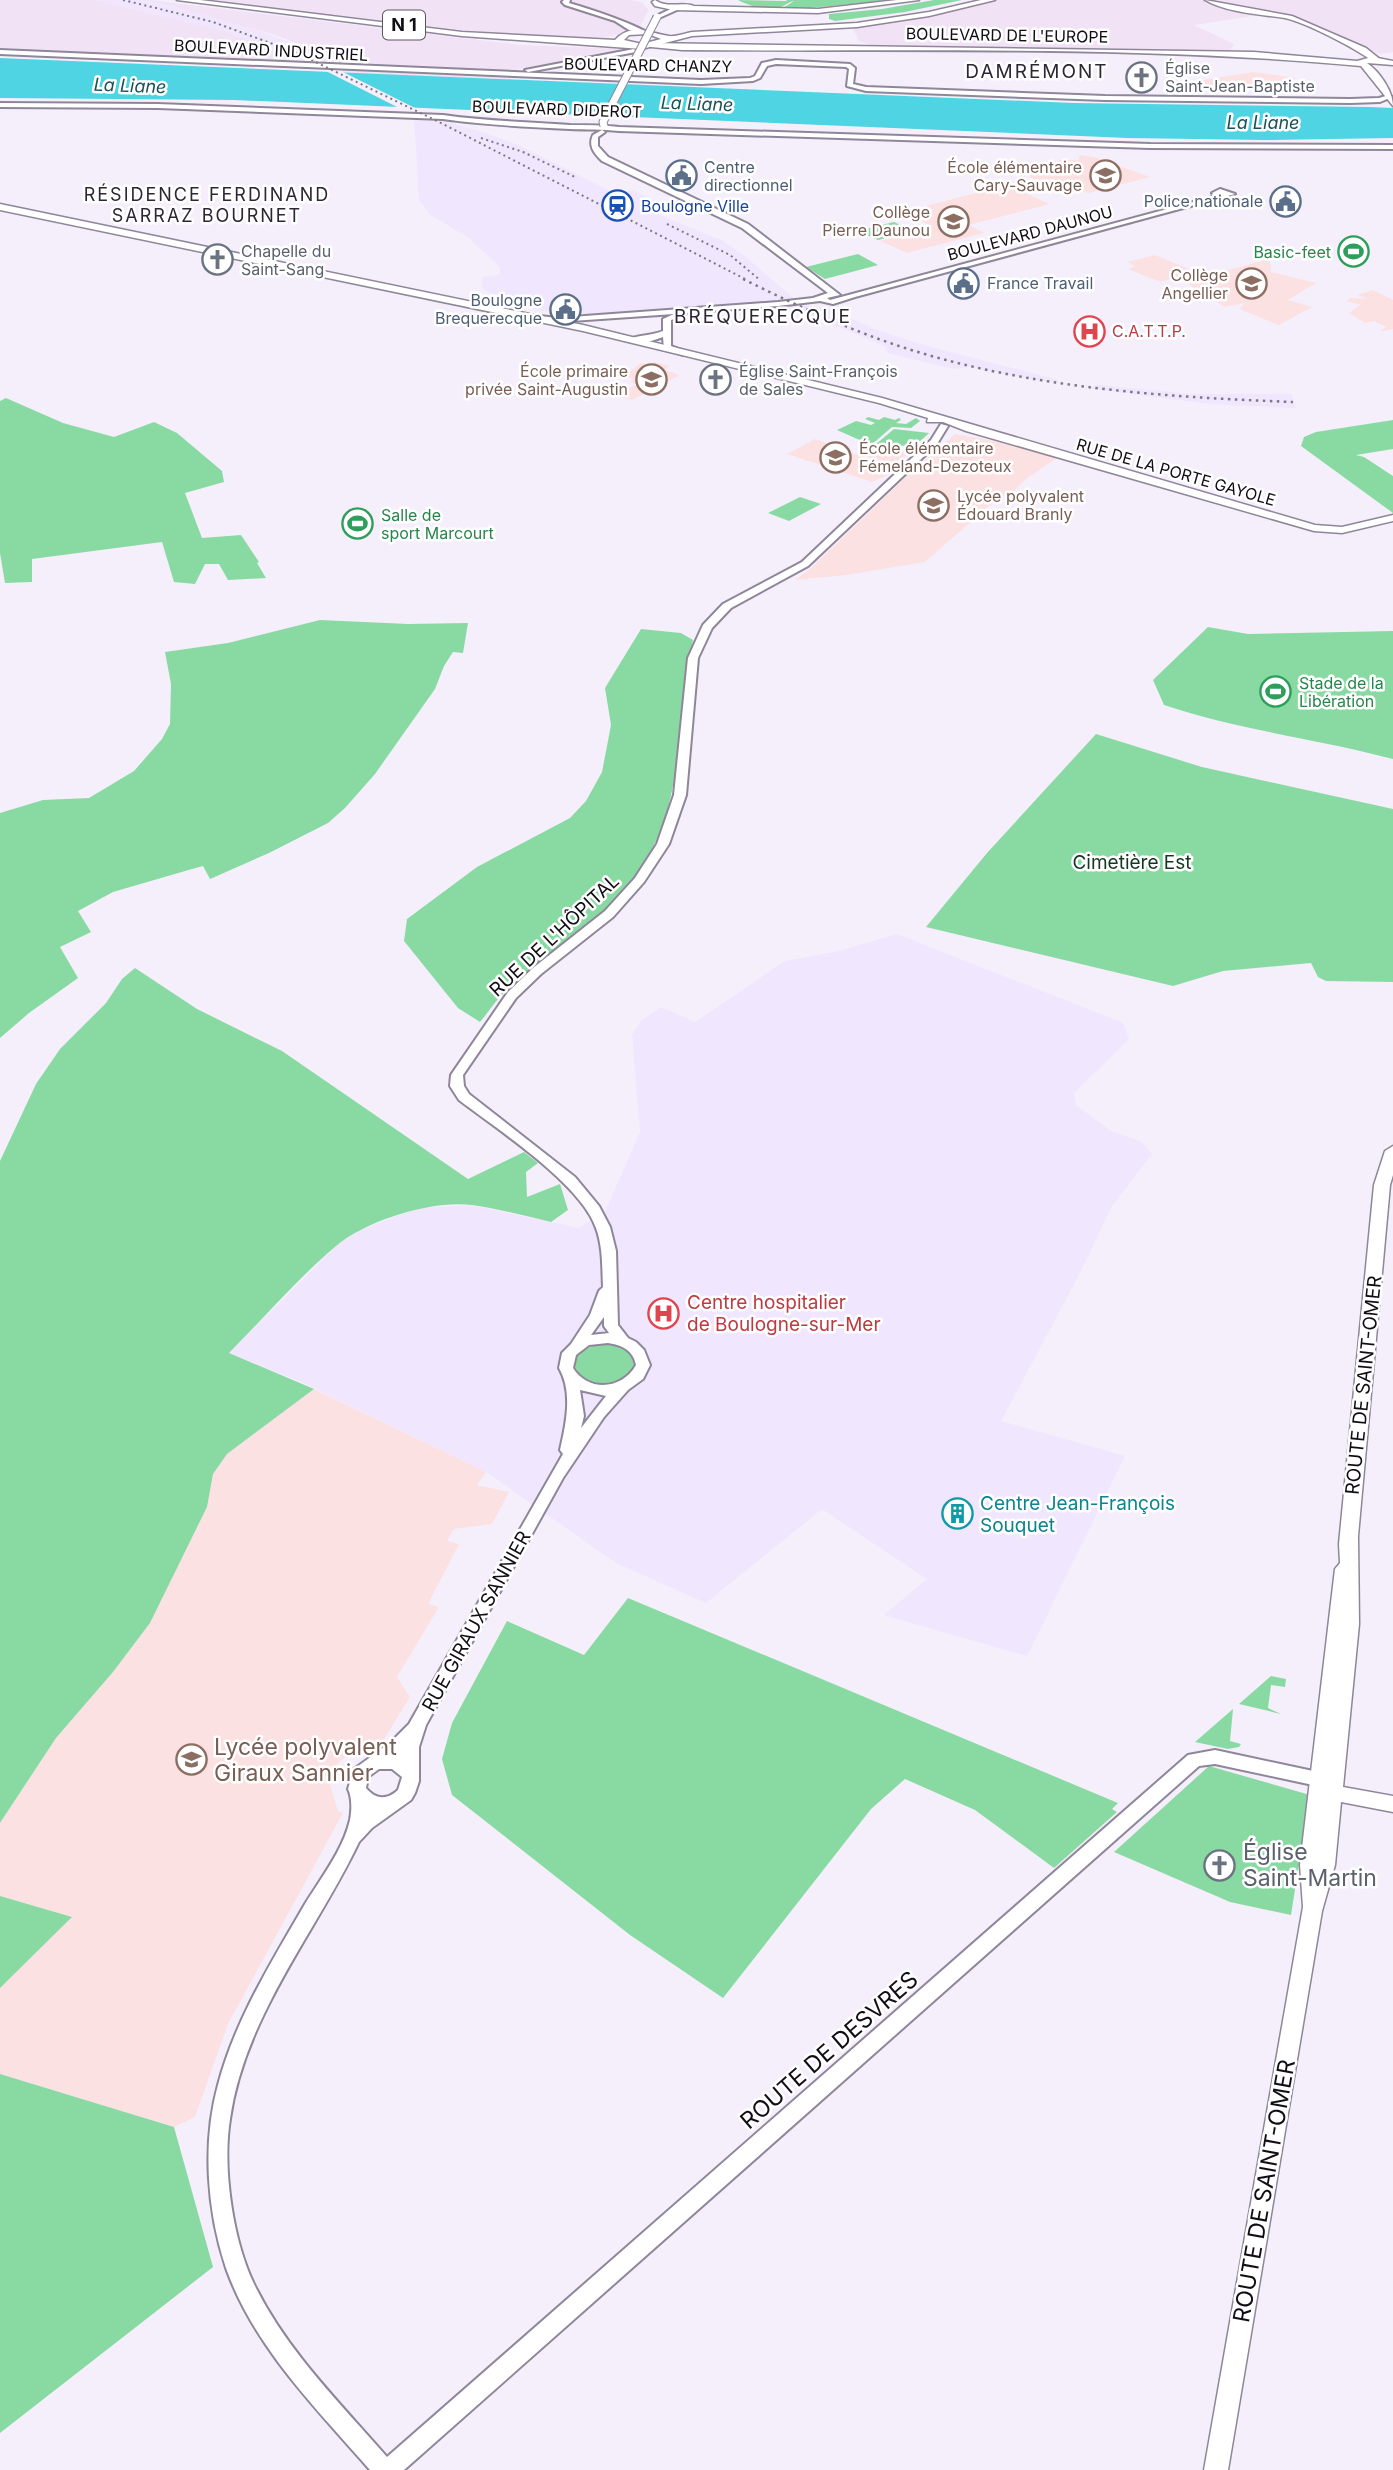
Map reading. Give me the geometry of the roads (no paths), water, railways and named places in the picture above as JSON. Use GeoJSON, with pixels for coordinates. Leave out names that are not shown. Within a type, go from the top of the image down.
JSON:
{"type":"FeatureCollection","features":[{"type":"Feature","properties":{"kind":"main road","name":"N 1"},"geometry":{"type":"LineString","coordinates":[[181,0],[462,34],[622,38]]}},
{"type":"Feature","properties":{"kind":"main road","name":"N 1"},"geometry":{"type":"LineString","coordinates":[[200,0],[482,34],[575,40],[622,38]]}},
{"type":"Feature","properties":{"kind":"main road"},"geometry":{"type":"LineString","coordinates":[[655,2],[680,8],[824,11],[916,0]]}},
{"type":"Feature","properties":{"kind":"main road"},"geometry":{"type":"LineString","coordinates":[[622,38],[644,32],[847,24],[916,14],[980,0]]}},
{"type":"Feature","properties":{"kind":"main road"},"geometry":{"type":"LineString","coordinates":[[651,45],[696,34],[857,25],[925,15],[991,0]]}},
{"type":"Feature","properties":{"kind":"main road"},"geometry":{"type":"LineString","coordinates":[[1206,0],[1294,21],[1358,50],[1363,54],[1363,62],[1392,102]]}},
{"type":"Feature","properties":{"kind":"main road"},"geometry":{"type":"LineString","coordinates":[[680,8],[694,1],[724,8]]}},
{"type":"Feature","properties":{"kind":"main road"},"geometry":{"type":"LineString","coordinates":[[1273,16],[1365,50],[1384,64],[1379,66],[1363,62]]}},
{"type":"Feature","properties":{"kind":"main road"},"geometry":{"type":"LineString","coordinates":[[656,33],[666,40]]}},
{"type":"Feature","properties":{"kind":"main road","name":"BOULEVARD DE L'EUROPE"},"geometry":{"type":"LineString","coordinates":[[622,38],[678,48],[926,47],[1246,54],[1363,62]]}},
{"type":"Feature","properties":{"kind":"main road","name":"BOULEVARD DE L'EUROPE"},"geometry":{"type":"LineString","coordinates":[[666,40],[673,45],[689,47],[1026,47],[1259,53],[1363,62]]}},
{"type":"Feature","properties":{"kind":"main road"},"geometry":{"type":"LineString","coordinates":[[1380,61],[1393,63]]}},
{"type":"Feature","properties":{"kind":"main road","name":"RUE DE LA PORTE GAYOLE"},"geometry":{"type":"LineString","coordinates":[[0,207],[631,340],[830,390],[1314,528],[1338,531],[1391,522]]}},
{"type":"Feature","properties":{"kind":"main road","name":"ROUTE DE SAINT-OMER"},"geometry":{"type":"LineString","coordinates":[[1216,2470],[1312,1912],[1324,1873],[1326,1786],[1352,1605],[1349,1536],[1382,1185],[1393,1152]]}},
{"type":"Feature","properties":{"kind":"main road"},"geometry":{"type":"LineString","coordinates":[[1326,1786],[1393,1804]]}},
{"type":"Feature","properties":{"kind":"street"},"geometry":{"type":"LineString","coordinates":[[567,0],[567,4],[644,32]]}},
{"type":"Feature","properties":{"kind":"street"},"geometry":{"type":"LineString","coordinates":[[655,2],[655,17],[603,122],[604,129],[595,136],[593,144],[603,158],[739,227],[839,296]]}},
{"type":"Feature","properties":{"kind":"street"},"geometry":{"type":"LineString","coordinates":[[680,8],[655,17],[603,112],[597,122],[588,129],[589,148],[600,160],[739,227],[816,284],[824,298]]}},
{"type":"Feature","properties":{"kind":"street"},"geometry":{"type":"LineString","coordinates":[[622,38],[624,24]]}},
{"type":"Feature","properties":{"kind":"street"},"geometry":{"type":"LineString","coordinates":[[599,59],[634,51]]}},
{"type":"Feature","properties":{"kind":"street","name":"BOULEVARD INDUSTRIEL"},"geometry":{"type":"LineString","coordinates":[[0,53],[376,69]]}},
{"type":"Feature","properties":{"kind":"street"},"geometry":{"type":"LineString","coordinates":[[521,75],[532,69],[599,59],[615,58],[628,62]]}},
{"type":"Feature","properties":{"kind":"street","name":"BOULEVARD CHANZY"},"geometry":{"type":"LineString","coordinates":[[376,69],[736,82],[757,77],[764,64],[776,61],[847,65],[852,68],[849,85],[866,89],[1105,99],[1392,102]]}},
{"type":"Feature","properties":{"kind":"street"},"geometry":{"type":"LineString","coordinates":[[540,76],[545,69],[558,65]]}},
{"type":"Feature","properties":{"kind":"street","name":"BOULEVARD DIDEROT"},"geometry":{"type":"LineString","coordinates":[[0,105],[143,106],[778,133]]}},
{"type":"Feature","properties":{"kind":"street","name":"BOULEVARD DIDEROT"},"geometry":{"type":"LineString","coordinates":[[460,119],[588,129],[1067,143],[1105,146],[1113,152],[1121,147],[1150,146],[1393,146]]}},
{"type":"Feature","properties":{"kind":"street","name":"BOULEVARD DAUNOU"},"geometry":{"type":"LineString","coordinates":[[824,298],[1221,195]]}},
{"type":"Feature","properties":{"kind":"street"},"geometry":{"type":"LineString","coordinates":[[631,340],[651,340],[666,328],[668,318],[678,314],[824,298]]}},
{"type":"Feature","properties":{"kind":"street"},"geometry":{"type":"LineString","coordinates":[[525,316],[557,320],[824,298]]}},
{"type":"Feature","properties":{"kind":"street"},"geometry":{"type":"LineString","coordinates":[[642,314],[664,315],[668,348],[683,353]]}},
{"type":"Feature","properties":{"kind":"street","name":"RUE DE L'HÔPITAL"},"geometry":{"type":"LineString","coordinates":[[610,1269],[607,1243],[599,1218],[585,1197],[565,1176],[464,1097],[457,1086],[457,1074],[512,995],[537,971],[610,914],[637,885],[655,859],[667,836],[679,799],[696,646],[713,620],[735,602],[805,564],[928,447],[940,423]]}},
{"type":"Feature","properties":{"kind":"street"},"geometry":{"type":"LineString","coordinates":[[557,1475],[599,1413],[623,1387],[637,1377],[643,1363],[636,1349],[622,1340],[611,1326],[610,1269]]}},
{"type":"Feature","properties":{"kind":"street"},"geometry":{"type":"LineString","coordinates":[[557,1475],[575,1426],[576,1409],[565,1363],[598,1312],[610,1269]]}},
{"type":"Feature","properties":{"kind":"street"},"geometry":{"type":"LineString","coordinates":[[574,1348],[595,1339],[622,1340]]}},
{"type":"Feature","properties":{"kind":"street"},"geometry":{"type":"LineString","coordinates":[[570,1377],[581,1386],[595,1390],[623,1387]]}},
{"type":"Feature","properties":{"kind":"street","name":"RUE GIRAUX SANNIER"},"geometry":{"type":"LineString","coordinates":[[409,1773],[410,1747],[418,1724],[557,1475]]}},
{"type":"Feature","properties":{"kind":"street","name":"RUE GIRAUX SANNIER"},"geometry":{"type":"LineString","coordinates":[[377,1762],[402,1742],[418,1724]]}},
{"type":"Feature","properties":{"kind":"street","name":"ROUTE DE DESVRES"},"geometry":{"type":"LineString","coordinates":[[386,2470],[1189,1763],[1200,1758],[1215,1757],[1326,1786]]}},
{"type":"Feature","properties":{"kind":"street"},"geometry":{"type":"LineString","coordinates":[[350,1843],[366,1823],[409,1790],[409,1773],[396,1762],[377,1762],[359,1776],[359,1819],[350,1843],[242,2042],[222,2111],[219,2169],[228,2243],[239,2275],[255,2307],[306,2379],[386,2470]]}},
{"type":"Feature","properties":{"kind":"street"},"geometry":{"type":"LineString","coordinates":[[360,1796],[374,1804],[393,1802]]}},
{"type":"Feature","properties":{"kind":"water","name":"La Liane"},"geometry":{"type":"Polygon","coordinates":[[[0,58],[1073,103],[1393,108],[1393,138],[1127,138],[234,100],[0,98],[0,58]]]}},
{"type":"Feature","properties":{"kind":"railway"},"geometry":{"type":"LineString","coordinates":[[123,0],[213,22],[295,52],[439,122],[747,280]]}},
{"type":"Feature","properties":{"kind":"railway"},"geometry":{"type":"LineString","coordinates":[[481,138],[523,152],[577,178]]}},
{"type":"Feature","properties":{"kind":"railway"},"geometry":{"type":"LineString","coordinates":[[667,224],[730,255],[760,280]]}},
{"type":"Feature","properties":{"kind":"railway"},"geometry":{"type":"LineString","coordinates":[[743,279],[884,341],[952,362],[1000,373],[1146,393],[1293,402]]}},
{"type":"Feature","properties":{"kind":"place","name":"Église Saint-Jean-Baptiste"},"geometry":{"type":"Point","coordinates":[1142,77]}},
{"type":"Feature","properties":{"kind":"place","name":"Centre directionnel"},"geometry":{"type":"Point","coordinates":[681,176]}},
{"type":"Feature","properties":{"kind":"place","name":"École élémentaire Cary-Sauvage"},"geometry":{"type":"Point","coordinates":[1105,176]}},
{"type":"Feature","properties":{"kind":"place","name":"Police nationale"},"geometry":{"type":"Point","coordinates":[1286,201]}},
{"type":"Feature","properties":{"kind":"place","name":"Boulogne Ville"},"geometry":{"type":"Point","coordinates":[618,206]}},
{"type":"Feature","properties":{"kind":"place","name":"Collège Pierre Daunou"},"geometry":{"type":"Point","coordinates":[953,221]}},
{"type":"Feature","properties":{"kind":"place","name":"Basic-feet"},"geometry":{"type":"Point","coordinates":[1354,252]}},
{"type":"Feature","properties":{"kind":"place","name":"Chapelle du Saint-Sang"},"geometry":{"type":"Point","coordinates":[218,260]}},
{"type":"Feature","properties":{"kind":"place","name":"France Travail"},"geometry":{"type":"Point","coordinates":[964,283]}},
{"type":"Feature","properties":{"kind":"place","name":"Collège Angellier"},"geometry":{"type":"Point","coordinates":[1251,284]}},
{"type":"Feature","properties":{"kind":"place","name":"Boulogne Brequerecque"},"geometry":{"type":"Point","coordinates":[565,309]}},
{"type":"Feature","properties":{"kind":"place","name":"C.A.T.T.P."},"geometry":{"type":"Point","coordinates":[1089,331]}},
{"type":"Feature","properties":{"kind":"place","name":"École primaire privée Saint-Augustin"},"geometry":{"type":"Point","coordinates":[651,380]}},
{"type":"Feature","properties":{"kind":"place","name":"Église Saint-François de Sales"},"geometry":{"type":"Point","coordinates":[716,380]}},
{"type":"Feature","properties":{"kind":"place","name":"École élémentaire Fémeland-Dezoteux"},"geometry":{"type":"Point","coordinates":[836,457]}},
{"type":"Feature","properties":{"kind":"place","name":"Lycée polyvalent Édouard Branly"},"geometry":{"type":"Point","coordinates":[934,505]}},
{"type":"Feature","properties":{"kind":"place","name":"Salle de sport Marcourt"},"geometry":{"type":"Point","coordinates":[358,524]}},
{"type":"Feature","properties":{"kind":"place","name":"Stade de la Libération"},"geometry":{"type":"Point","coordinates":[1276,692]}},
{"type":"Feature","properties":{"kind":"place","name":"Centre hospitalier de Boulogne-sur-Mer"},"geometry":{"type":"Point","coordinates":[664,1313]}},
{"type":"Feature","properties":{"kind":"place","name":"Centre Jean-François Souquet"},"geometry":{"type":"Point","coordinates":[957,1514]}},
{"type":"Feature","properties":{"kind":"place","name":"Lycée polyvalent Giraux Sannier"},"geometry":{"type":"Point","coordinates":[191,1760]}},
{"type":"Feature","properties":{"kind":"place","name":"Église Saint-Martin"},"geometry":{"type":"Point","coordinates":[1220,1865]}},
{"type":"Feature","properties":{"kind":"district","name":"DAMRÉMONT"},"geometry":{"type":"Point","coordinates":[1037,71]}},
{"type":"Feature","properties":{"kind":"district","name":"RÉSIDENCE FERDINAND SARRAZ BOURNET"},"geometry":{"type":"Point","coordinates":[207,206]}},
{"type":"Feature","properties":{"kind":"district","name":"BRÉQUERECQUE"},"geometry":{"type":"Point","coordinates":[763,316]}},
{"type":"Feature","properties":{"kind":"park label","name":"Cimetière Est"},"geometry":{"type":"Point","coordinates":[1132,862]}}]}
